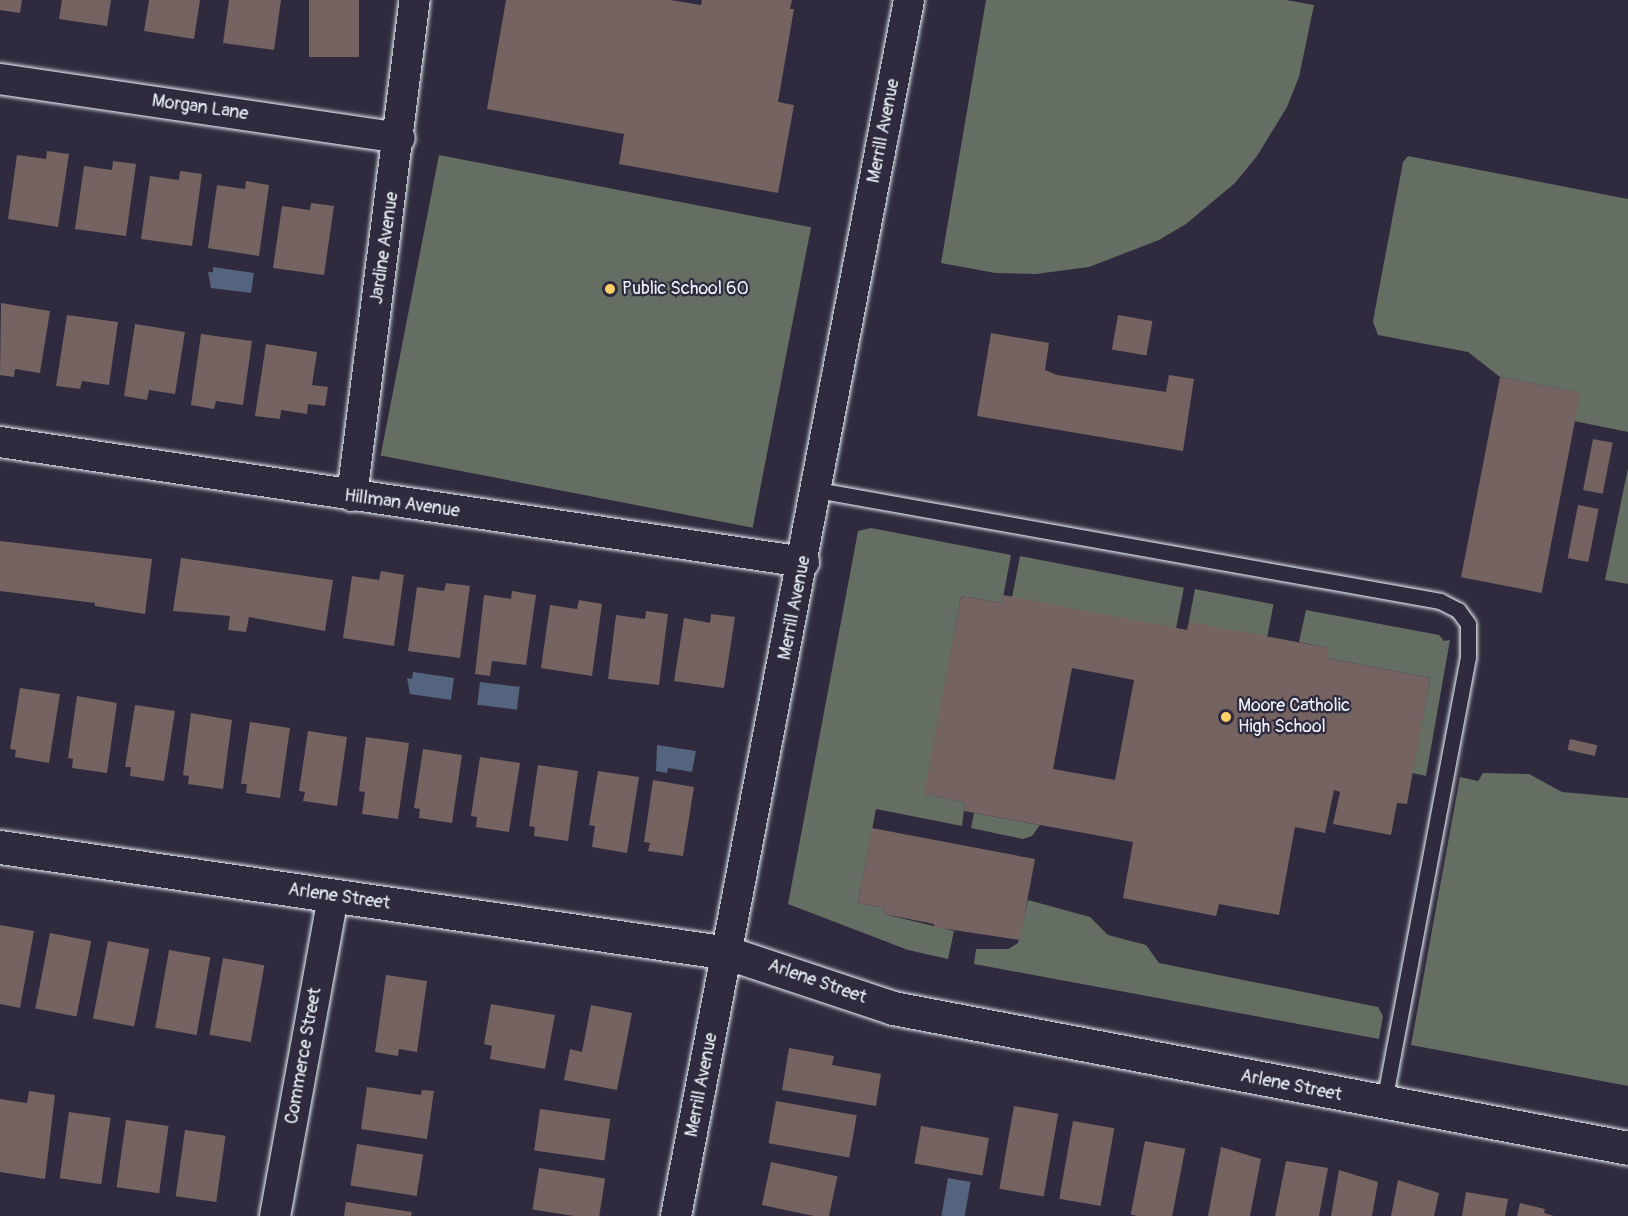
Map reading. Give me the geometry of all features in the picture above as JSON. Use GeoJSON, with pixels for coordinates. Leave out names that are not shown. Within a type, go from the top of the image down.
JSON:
{"type":"FeatureCollection","features":[{"type":"Feature","properties":{"kind":"street","name":"Jardine Avenue"},"geometry":{"type":"LineString","coordinates":[[352,496],[416,0]]}},
{"type":"Feature","properties":{"kind":"street","name":"Merrill Avenue"},"geometry":{"type":"LineString","coordinates":[[676,1216],[804,562],[909,0]]}},
{"type":"Feature","properties":{"kind":"street","name":"Morgan Lane"},"geometry":{"type":"LineString","coordinates":[[0,79],[400,138]]}},
{"type":"Feature","properties":{"kind":"street","name":"Hillman Avenue"},"geometry":{"type":"LineString","coordinates":[[0,442],[804,562]]}},
{"type":"Feature","properties":{"kind":"street","name":"Arlene Street"},"geometry":{"type":"LineString","coordinates":[[0,847],[728,953],[893,1008],[1628,1148]]}},
{"type":"Feature","properties":{"kind":"street","name":"Commerce Street"},"geometry":{"type":"LineString","coordinates":[[274,1216],[333,897]]}},
{"type":"Feature","properties":{"kind":"lane"},"geometry":{"type":"LineString","coordinates":[[817,490],[1440,601],[1458,610],[1468,624],[1468,657],[1422,883],[1384,1103]]}},
{"type":"Feature","properties":{"kind":"green space"},"geometry":{"type":"Polygon","coordinates":[[[986,0],[1286,0],[1314,5],[1299,77],[1287,107],[1257,156],[1235,183],[1186,224],[1159,240],[1089,267],[1036,274],[995,273],[941,263],[986,0]]]}},
{"type":"Feature","properties":{"kind":"green space"},"geometry":{"type":"Polygon","coordinates":[[[439,155],[811,227],[753,528],[381,455],[439,155]]]}},
{"type":"Feature","properties":{"kind":"green space"},"geometry":{"type":"Polygon","coordinates":[[[1408,156],[1628,199],[1628,432],[1574,421],[1580,393],[1500,377],[1468,352],[1378,335],[1373,322],[1375,310],[1403,162],[1408,156]]]}},
{"type":"Feature","properties":{"kind":"green space"},"geometry":{"type":"Polygon","coordinates":[[[1628,468],[1628,584],[1605,580],[1628,468]]]}},
{"type":"Feature","properties":{"kind":"green space"},"geometry":{"type":"Polygon","coordinates":[[[871,528],[1011,555],[1002,603],[961,596],[925,794],[965,802],[962,826],[876,809],[858,903],[885,908],[884,914],[954,931],[948,959],[908,950],[788,904],[858,531],[871,528]]]}},
{"type":"Feature","properties":{"kind":"green space"},"geometry":{"type":"Polygon","coordinates":[[[1020,556],[1184,588],[1176,629],[1012,597],[1020,556]]]}},
{"type":"Feature","properties":{"kind":"green space"},"geometry":{"type":"Polygon","coordinates":[[[1195,589],[1274,604],[1267,638],[1189,622],[1195,589]]]}},
{"type":"Feature","properties":{"kind":"green space"},"geometry":{"type":"Polygon","coordinates":[[[1306,610],[1439,635],[1444,641],[1450,640],[1426,776],[1412,773],[1430,678],[1326,658],[1328,648],[1299,642],[1306,610]]]}},
{"type":"Feature","properties":{"kind":"green space"},"geometry":{"type":"Polygon","coordinates":[[[1483,773],[1529,774],[1562,792],[1628,798],[1628,1086],[1411,1045],[1460,777],[1478,781],[1483,773]]]}},
{"type":"Feature","properties":{"kind":"green space"},"geometry":{"type":"Polygon","coordinates":[[[974,813],[1040,825],[1032,836],[1023,839],[971,828],[974,813]]]}},
{"type":"Feature","properties":{"kind":"green space"},"geometry":{"type":"Polygon","coordinates":[[[1028,900],[1090,917],[1108,935],[1146,945],[1159,963],[1378,1007],[1383,1016],[1379,1039],[974,964],[976,949],[1008,949],[1018,943],[1028,900]]]}},
{"type":"Feature","properties":{"kind":"water"},"geometry":{"type":"Polygon","coordinates":[[[213,267],[254,273],[251,293],[211,288],[208,272],[213,272],[213,267]]]}},
{"type":"Feature","properties":{"kind":"water"},"geometry":{"type":"Polygon","coordinates":[[[413,672],[454,678],[451,700],[410,694],[407,678],[412,679],[413,672]]]}},
{"type":"Feature","properties":{"kind":"water"},"geometry":{"type":"Polygon","coordinates":[[[480,682],[520,687],[517,710],[477,705],[480,682]]]}},
{"type":"Feature","properties":{"kind":"water"},"geometry":{"type":"Polygon","coordinates":[[[657,745],[696,751],[692,772],[668,768],[667,773],[656,771],[657,745]]]}},
{"type":"Feature","properties":{"kind":"water"},"geometry":{"type":"Polygon","coordinates":[[[948,1178],[971,1182],[965,1216],[941,1215],[948,1178]]]}},
{"type":"Feature","properties":{"kind":"building"},"geometry":{"type":"Polygon","coordinates":[[[0,0],[22,0],[20,13],[0,10],[0,0]]]}},
{"type":"Feature","properties":{"kind":"building"},"geometry":{"type":"Polygon","coordinates":[[[62,0],[111,0],[107,26],[59,19],[62,0]]]}},
{"type":"Feature","properties":{"kind":"building"},"geometry":{"type":"Polygon","coordinates":[[[149,0],[200,0],[194,39],[144,31],[149,0]]]}},
{"type":"Feature","properties":{"kind":"building"},"geometry":{"type":"Polygon","coordinates":[[[229,0],[281,0],[274,50],[223,43],[229,0]]]}},
{"type":"Feature","properties":{"kind":"building"},"geometry":{"type":"Polygon","coordinates":[[[309,0],[359,0],[359,57],[309,57],[309,0]]]}},
{"type":"Feature","properties":{"kind":"building"},"geometry":{"type":"Polygon","coordinates":[[[506,0],[670,0],[701,5],[702,0],[792,0],[790,9],[794,9],[778,102],[794,105],[778,193],[619,164],[624,134],[487,109],[506,0]]]}},
{"type":"Feature","properties":{"kind":"building"},"geometry":{"type":"Polygon","coordinates":[[[47,151],[69,154],[58,227],[8,219],[17,155],[46,159],[47,151]]]}},
{"type":"Feature","properties":{"kind":"building"},"geometry":{"type":"Polygon","coordinates":[[[113,161],[136,164],[126,236],[75,229],[84,166],[112,170],[113,161]]]}},
{"type":"Feature","properties":{"kind":"building"},"geometry":{"type":"Polygon","coordinates":[[[180,171],[202,174],[192,246],[141,239],[150,176],[179,180],[180,171]]]}},
{"type":"Feature","properties":{"kind":"building"},"geometry":{"type":"Polygon","coordinates":[[[246,181],[269,185],[259,256],[208,248],[217,185],[245,189],[246,181]]]}},
{"type":"Feature","properties":{"kind":"building"},"geometry":{"type":"Polygon","coordinates":[[[311,203],[334,206],[324,275],[273,268],[282,206],[310,210],[311,203]]]}},
{"type":"Feature","properties":{"kind":"building"},"geometry":{"type":"Polygon","coordinates":[[[1,303],[50,311],[40,373],[15,369],[14,377],[0,375],[1,303]]]}},
{"type":"Feature","properties":{"kind":"building"},"geometry":{"type":"Polygon","coordinates":[[[67,315],[118,322],[109,385],[82,381],[80,389],[56,386],[67,315]]]}},
{"type":"Feature","properties":{"kind":"building"},"geometry":{"type":"Polygon","coordinates":[[[1118,315],[1152,321],[1146,356],[1112,349],[1118,315]]]}},
{"type":"Feature","properties":{"kind":"building"},"geometry":{"type":"Polygon","coordinates":[[[135,324],[185,332],[175,394],[149,390],[147,400],[124,396],[135,324]]]}},
{"type":"Feature","properties":{"kind":"building"},"geometry":{"type":"Polygon","coordinates":[[[991,333],[1049,343],[1045,370],[1057,375],[1166,392],[1169,375],[1194,379],[1183,451],[977,416],[991,333]]]}},
{"type":"Feature","properties":{"kind":"building"},"geometry":{"type":"Polygon","coordinates":[[[201,334],[252,341],[243,405],[216,401],[214,409],[191,405],[201,334]]]}},
{"type":"Feature","properties":{"kind":"building"},"geometry":{"type":"Polygon","coordinates":[[[266,344],[317,352],[312,385],[328,387],[325,406],[308,404],[307,414],[281,410],[280,419],[255,416],[266,344]]]}},
{"type":"Feature","properties":{"kind":"building"},"geometry":{"type":"Polygon","coordinates":[[[1500,377],[1580,393],[1542,593],[1461,577],[1500,377]]]}},
{"type":"Feature","properties":{"kind":"building"},"geometry":{"type":"Polygon","coordinates":[[[1593,439],[1613,443],[1603,494],[1583,490],[1593,439]]]}},
{"type":"Feature","properties":{"kind":"building"},"geometry":{"type":"Polygon","coordinates":[[[1578,505],[1599,509],[1588,562],[1568,558],[1578,505]]]}},
{"type":"Feature","properties":{"kind":"building"},"geometry":{"type":"Polygon","coordinates":[[[0,541],[152,559],[145,614],[95,606],[95,603],[0,591],[0,541]]]}},
{"type":"Feature","properties":{"kind":"building"},"geometry":{"type":"Polygon","coordinates":[[[181,558],[333,580],[325,631],[249,617],[246,632],[228,630],[230,616],[173,611],[181,558]]]}},
{"type":"Feature","properties":{"kind":"building"},"geometry":{"type":"Polygon","coordinates":[[[381,571],[404,575],[394,646],[343,638],[352,576],[379,580],[381,571]]]}},
{"type":"Feature","properties":{"kind":"building"},"geometry":{"type":"Polygon","coordinates":[[[446,583],[470,586],[460,658],[408,651],[417,587],[444,591],[446,583]]]}},
{"type":"Feature","properties":{"kind":"building"},"geometry":{"type":"Polygon","coordinates":[[[512,591],[536,595],[526,665],[492,661],[490,676],[475,674],[484,595],[511,599],[512,591]]]}},
{"type":"Feature","properties":{"kind":"building"},"geometry":{"type":"Polygon","coordinates":[[[1003,595],[1187,630],[1189,622],[1329,648],[1326,658],[1430,678],[1407,804],[1397,803],[1391,835],[1333,824],[1340,792],[1334,790],[1325,833],[1295,827],[1279,915],[1219,904],[1216,916],[1123,898],[1133,842],[964,811],[965,802],[924,794],[961,596],[1002,603],[1003,595]],[[1072,668],[1053,769],[1115,780],[1134,680],[1072,668]]]}},
{"type":"Feature","properties":{"kind":"building"},"geometry":{"type":"Polygon","coordinates":[[[579,600],[602,604],[592,676],[541,668],[550,605],[577,609],[579,600]]]}},
{"type":"Feature","properties":{"kind":"building"},"geometry":{"type":"Polygon","coordinates":[[[646,611],[668,614],[659,685],[608,679],[616,615],[645,619],[646,611]]]}},
{"type":"Feature","properties":{"kind":"building"},"geometry":{"type":"Polygon","coordinates":[[[711,614],[735,617],[724,688],[674,681],[684,618],[710,623],[711,614]]]}},
{"type":"Feature","properties":{"kind":"building"},"geometry":{"type":"Polygon","coordinates":[[[20,688],[60,694],[49,763],[15,757],[16,750],[10,749],[20,688]]]}},
{"type":"Feature","properties":{"kind":"building"},"geometry":{"type":"Polygon","coordinates":[[[77,696],[117,703],[107,773],[72,768],[73,759],[68,758],[77,696]]]}},
{"type":"Feature","properties":{"kind":"building"},"geometry":{"type":"Polygon","coordinates":[[[135,705],[175,711],[164,781],[130,776],[131,767],[125,767],[135,705]]]}},
{"type":"Feature","properties":{"kind":"building"},"geometry":{"type":"Polygon","coordinates":[[[191,713],[232,720],[223,789],[188,784],[189,776],[183,775],[191,713]]]}},
{"type":"Feature","properties":{"kind":"building"},"geometry":{"type":"Polygon","coordinates":[[[250,722],[290,728],[280,798],[246,793],[247,784],[241,784],[250,722]]]}},
{"type":"Feature","properties":{"kind":"building"},"geometry":{"type":"Polygon","coordinates":[[[308,731],[347,737],[337,806],[303,801],[305,792],[299,791],[308,731]]]}},
{"type":"Feature","properties":{"kind":"building"},"geometry":{"type":"Polygon","coordinates":[[[366,737],[409,743],[398,819],[362,814],[365,792],[359,791],[366,737]]]}},
{"type":"Feature","properties":{"kind":"building"},"geometry":{"type":"Polygon","coordinates":[[[1570,739],[1597,745],[1595,756],[1568,750],[1570,739]]]}},
{"type":"Feature","properties":{"kind":"building"},"geometry":{"type":"Polygon","coordinates":[[[423,749],[462,755],[452,823],[419,818],[420,809],[414,808],[423,749]]]}},
{"type":"Feature","properties":{"kind":"building"},"geometry":{"type":"Polygon","coordinates":[[[480,757],[520,763],[509,832],[476,827],[477,817],[471,816],[480,757]]]}},
{"type":"Feature","properties":{"kind":"building"},"geometry":{"type":"Polygon","coordinates":[[[538,765],[578,771],[568,841],[534,836],[535,827],[529,826],[538,765]]]}},
{"type":"Feature","properties":{"kind":"building"},"geometry":{"type":"Polygon","coordinates":[[[598,771],[639,777],[627,853],[592,847],[595,826],[589,825],[598,771]]]}},
{"type":"Feature","properties":{"kind":"building"},"geometry":{"type":"Polygon","coordinates":[[[653,780],[694,787],[683,856],[648,851],[650,843],[644,842],[653,780]]]}},
{"type":"Feature","properties":{"kind":"building"},"geometry":{"type":"Polygon","coordinates":[[[872,828],[1035,859],[1020,940],[934,927],[934,924],[884,914],[885,908],[858,903],[872,828]]]}},
{"type":"Feature","properties":{"kind":"building"},"geometry":{"type":"Polygon","coordinates":[[[0,925],[34,931],[20,1008],[0,1004],[0,925]]]}},
{"type":"Feature","properties":{"kind":"building"},"geometry":{"type":"Polygon","coordinates":[[[50,933],[91,941],[77,1017],[35,1009],[50,933]]]}},
{"type":"Feature","properties":{"kind":"building"},"geometry":{"type":"Polygon","coordinates":[[[108,941],[149,949],[134,1027],[93,1019],[108,941]]]}},
{"type":"Feature","properties":{"kind":"building"},"geometry":{"type":"Polygon","coordinates":[[[169,950],[210,957],[197,1035],[155,1028],[169,950]]]}},
{"type":"Feature","properties":{"kind":"building"},"geometry":{"type":"Polygon","coordinates":[[[223,958],[264,965],[251,1042],[209,1035],[223,958]]]}},
{"type":"Feature","properties":{"kind":"building"},"geometry":{"type":"Polygon","coordinates":[[[386,975],[427,981],[417,1052],[399,1049],[398,1056],[375,1052],[386,975]]]}},
{"type":"Feature","properties":{"kind":"building"},"geometry":{"type":"Polygon","coordinates":[[[491,1004],[555,1015],[545,1069],[490,1059],[492,1046],[484,1044],[491,1004]]]}},
{"type":"Feature","properties":{"kind":"building"},"geometry":{"type":"Polygon","coordinates":[[[591,1005],[632,1013],[617,1090],[564,1080],[570,1049],[582,1052],[591,1005]]]}},
{"type":"Feature","properties":{"kind":"building"},"geometry":{"type":"Polygon","coordinates":[[[789,1048],[834,1056],[832,1065],[881,1074],[876,1106],[782,1090],[789,1048]]]}},
{"type":"Feature","properties":{"kind":"building"},"geometry":{"type":"Polygon","coordinates":[[[367,1087],[421,1095],[422,1090],[434,1091],[427,1139],[361,1129],[367,1087]]]}},
{"type":"Feature","properties":{"kind":"building"},"geometry":{"type":"Polygon","coordinates":[[[29,1091],[55,1095],[45,1179],[0,1172],[0,1099],[27,1103],[29,1091]]]}},
{"type":"Feature","properties":{"kind":"building"},"geometry":{"type":"Polygon","coordinates":[[[776,1101],[857,1115],[849,1158],[769,1143],[776,1101]]]}},
{"type":"Feature","properties":{"kind":"building"},"geometry":{"type":"Polygon","coordinates":[[[1014,1106],[1058,1114],[1044,1197],[999,1189],[1014,1106]]]}},
{"type":"Feature","properties":{"kind":"building"},"geometry":{"type":"Polygon","coordinates":[[[540,1109],[610,1119],[604,1160],[534,1151],[540,1109]]]}},
{"type":"Feature","properties":{"kind":"building"},"geometry":{"type":"Polygon","coordinates":[[[69,1112],[111,1118],[101,1184],[60,1178],[69,1112]]]}},
{"type":"Feature","properties":{"kind":"building"},"geometry":{"type":"Polygon","coordinates":[[[126,1120],[169,1126],[159,1193],[117,1187],[126,1120]]]}},
{"type":"Feature","properties":{"kind":"building"},"geometry":{"type":"Polygon","coordinates":[[[1073,1121],[1114,1128],[1101,1206],[1059,1199],[1073,1121]]]}},
{"type":"Feature","properties":{"kind":"building"},"geometry":{"type":"Polygon","coordinates":[[[921,1126],[989,1138],[982,1175],[914,1163],[921,1126]]]}},
{"type":"Feature","properties":{"kind":"building"},"geometry":{"type":"Polygon","coordinates":[[[185,1130],[226,1136],[216,1202],[176,1196],[185,1130]]]}},
{"type":"Feature","properties":{"kind":"building"},"geometry":{"type":"Polygon","coordinates":[[[1145,1141],[1185,1149],[1172,1216],[1131,1215],[1145,1141]]]}},
{"type":"Feature","properties":{"kind":"building"},"geometry":{"type":"Polygon","coordinates":[[[357,1144],[423,1154],[417,1196],[350,1185],[357,1144]]]}},
{"type":"Feature","properties":{"kind":"building"},"geometry":{"type":"Polygon","coordinates":[[[1221,1147],[1261,1159],[1250,1216],[1208,1216],[1221,1147]]]}},
{"type":"Feature","properties":{"kind":"building"},"geometry":{"type":"Polygon","coordinates":[[[1286,1161],[1328,1168],[1319,1216],[1275,1216],[1286,1161]]]}},
{"type":"Feature","properties":{"kind":"building"},"geometry":{"type":"Polygon","coordinates":[[[771,1162],[838,1176],[829,1216],[813,1216],[762,1205],[771,1162]]]}},
{"type":"Feature","properties":{"kind":"building"},"geometry":{"type":"Polygon","coordinates":[[[539,1168],[605,1178],[599,1216],[574,1216],[532,1209],[539,1168]]]}},
{"type":"Feature","properties":{"kind":"building"},"geometry":{"type":"Polygon","coordinates":[[[1339,1170],[1378,1182],[1372,1216],[1331,1216],[1339,1170]]]}},
{"type":"Feature","properties":{"kind":"building"},"geometry":{"type":"Polygon","coordinates":[[[1398,1180],[1439,1193],[1434,1216],[1391,1216],[1398,1180]]]}},
{"type":"Feature","properties":{"kind":"building"},"geometry":{"type":"Polygon","coordinates":[[[1466,1192],[1508,1199],[1505,1216],[1462,1216],[1466,1192]]]}},
{"type":"Feature","properties":{"kind":"building"},"geometry":{"type":"Polygon","coordinates":[[[346,1202],[412,1212],[411,1216],[344,1216],[346,1202]]]}},
{"type":"Feature","properties":{"kind":"building"},"geometry":{"type":"Polygon","coordinates":[[[1520,1203],[1545,1209],[1544,1213],[1554,1216],[1517,1216],[1520,1203]]]}},
{"type":"Feature","properties":{"kind":"place","name":"Public School 60"},"geometry":{"type":"Point","coordinates":[610,289]}},
{"type":"Feature","properties":{"kind":"place","name":"Moore Catholic High School"},"geometry":{"type":"Point","coordinates":[1226,717]}}]}
